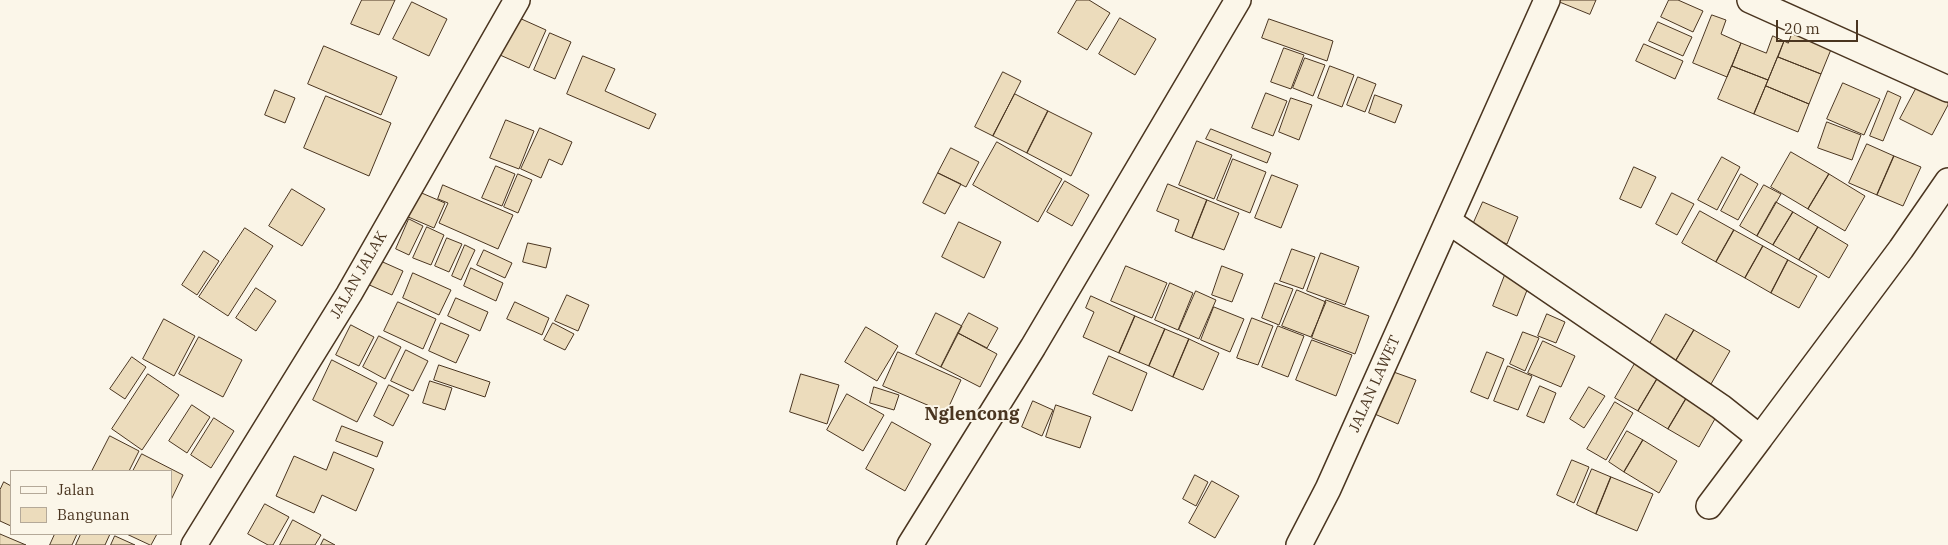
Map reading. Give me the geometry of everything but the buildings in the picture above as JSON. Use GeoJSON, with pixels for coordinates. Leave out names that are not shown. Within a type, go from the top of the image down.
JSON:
{"type":"FeatureCollection","features":[{"type":"Feature","properties":{"kind":"street","name":"JALAN JALAK"},"geometry":{"type":"LineString","coordinates":[[194,545],[349,294],[517,0]]}},
{"type":"Feature","properties":{"kind":"street"},"geometry":{"type":"LineString","coordinates":[[910,545],[1033,347],[1238,0]]}},
{"type":"Feature","properties":{"kind":"street","name":"JALAN LAWET"},"geometry":{"type":"LineString","coordinates":[[1298,545],[1328,489],[1547,0]]}},
{"type":"Feature","properties":{"kind":"street"},"geometry":{"type":"LineString","coordinates":[[1750,0],[1948,89]]}},
{"type":"Feature","properties":{"kind":"street"},"geometry":{"type":"LineString","coordinates":[[1709,506],[1901,249],[1948,181]]}},
{"type":"Feature","properties":{"kind":"street"},"geometry":{"type":"LineString","coordinates":[[1448,221],[1721,407],[1760,438]]}},
{"type":"Feature","properties":{"kind":"district","name":"Nglencong"},"geometry":{"type":"Point","coordinates":[972,415]}}]}
